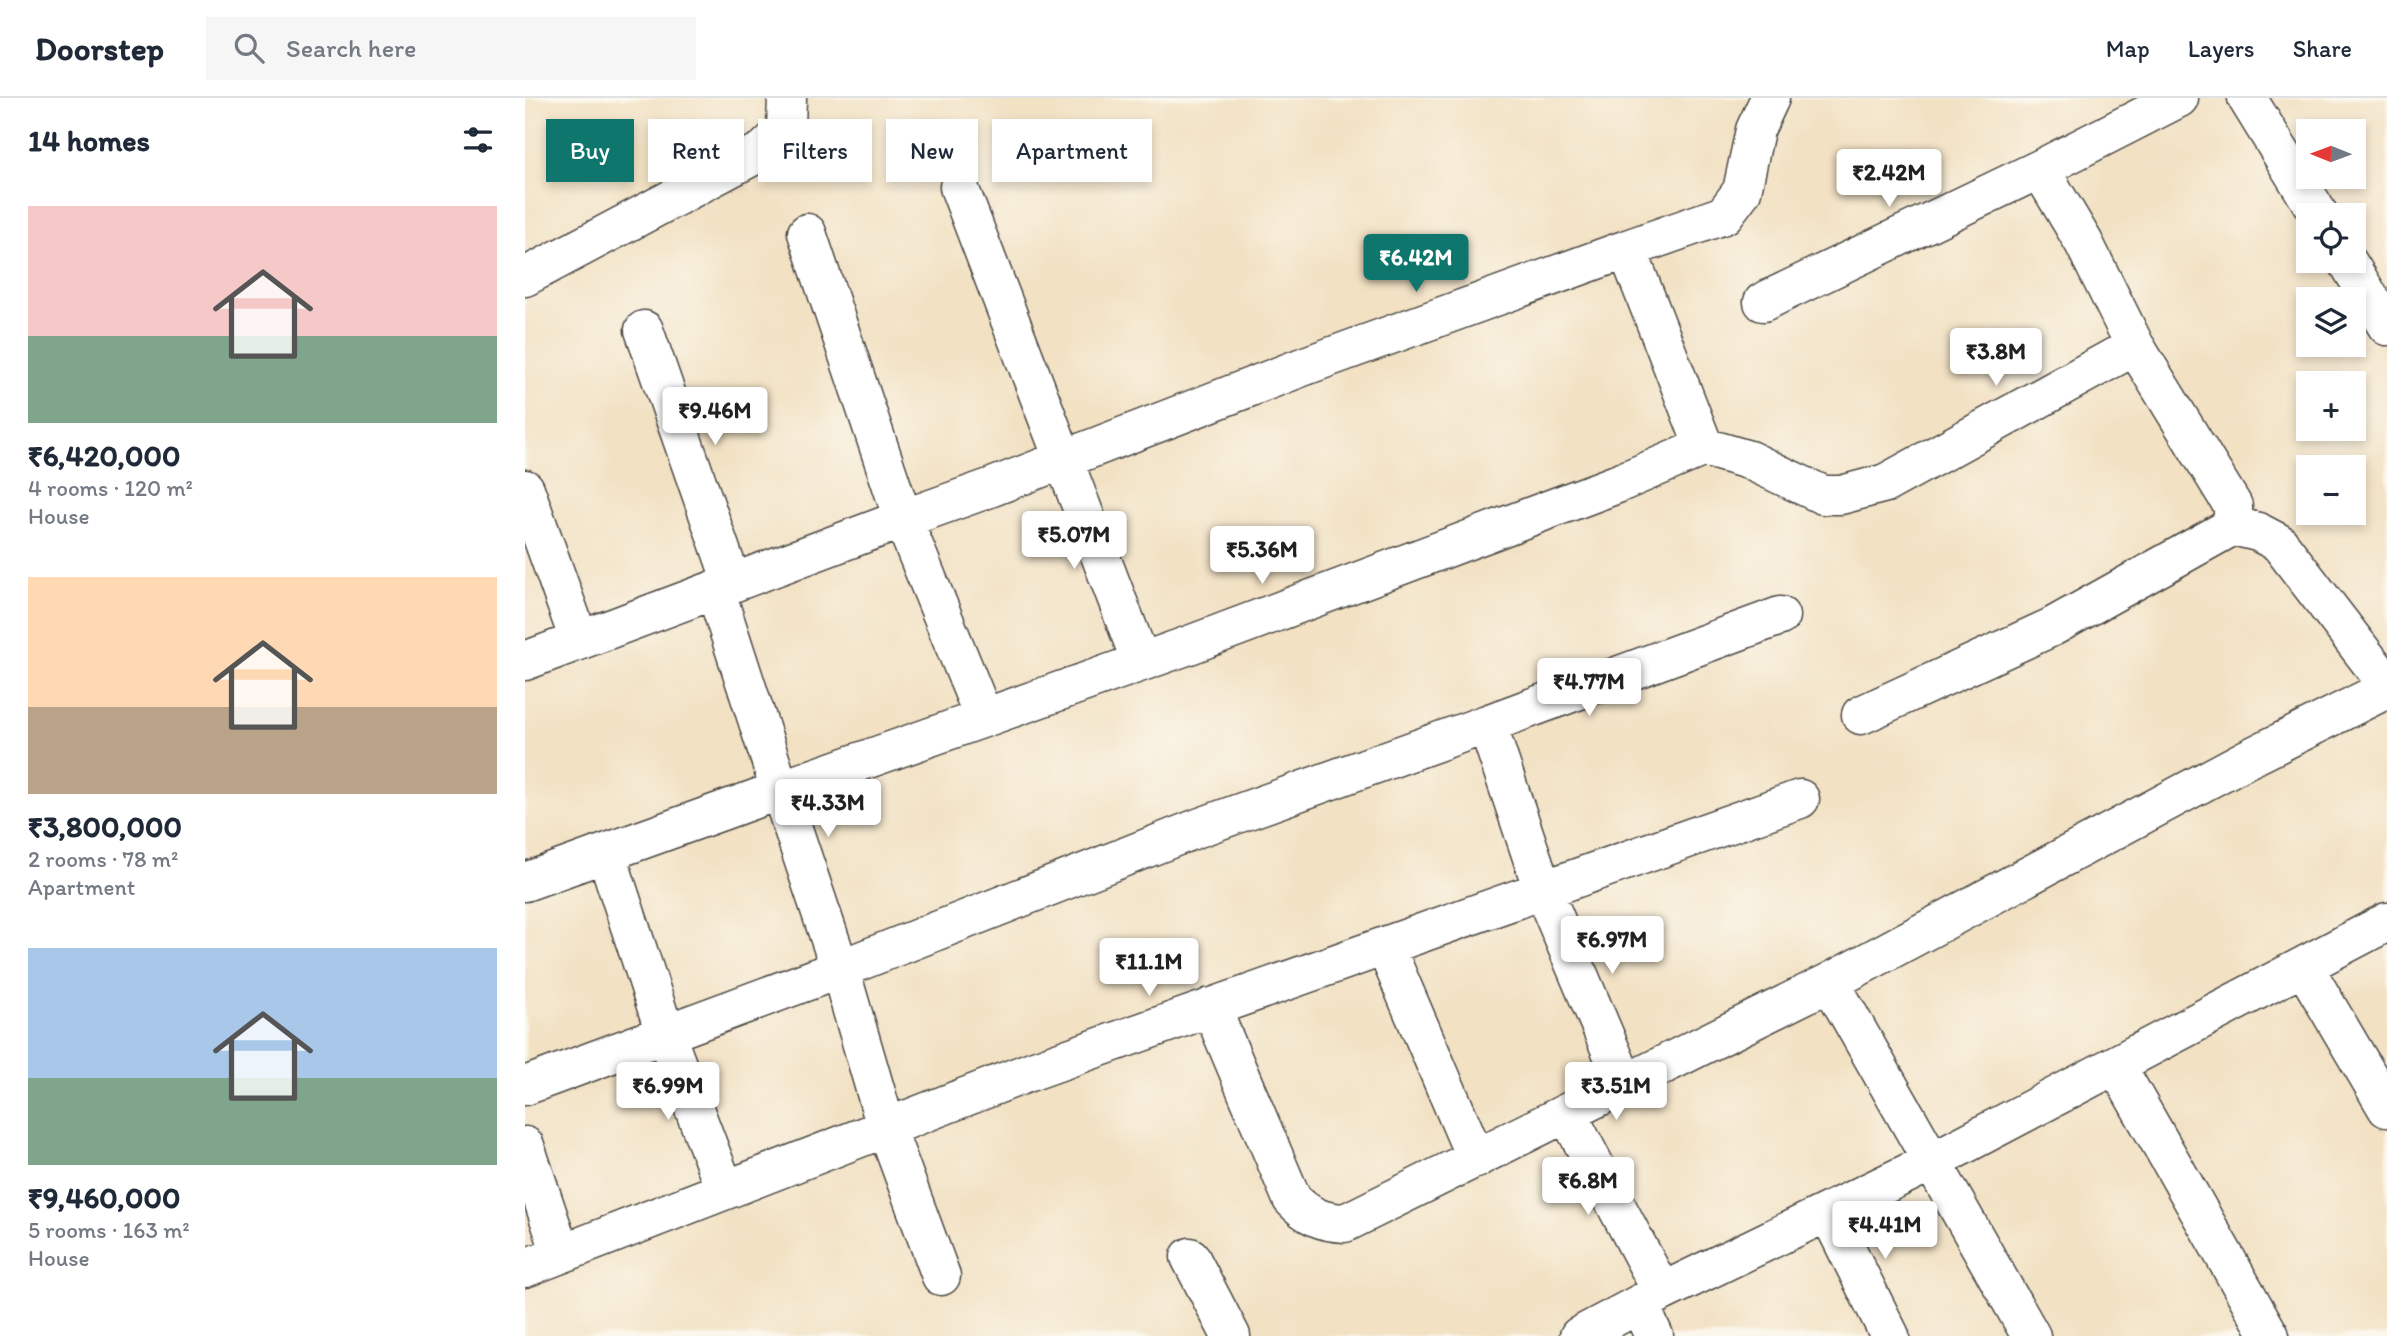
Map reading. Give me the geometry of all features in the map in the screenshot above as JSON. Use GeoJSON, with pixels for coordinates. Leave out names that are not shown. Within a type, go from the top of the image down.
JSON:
{"type":"FeatureCollection","features":[{"type":"Feature","properties":{"kind":"street"},"geometry":{"type":"LineString","coordinates":[[525,277],[764,150],[786,129],[787,98]]}},
{"type":"Feature","properties":{"kind":"street"},"geometry":{"type":"LineString","coordinates":[[525,661],[723,585],[987,489],[1305,366],[1724,215],[1742,191],[1755,130],[1770,98]]}},
{"type":"Feature","properties":{"kind":"street"},"geometry":{"type":"LineString","coordinates":[[1763,302],[2040,169],[2179,98]]}},
{"type":"Feature","properties":{"kind":"street"},"geometry":{"type":"LineString","coordinates":[[2247,98],[2312,203]]}},
{"type":"Feature","properties":{"kind":"street"},"geometry":{"type":"LineString","coordinates":[[2040,169],[2084,243],[2135,346],[2233,506],[2233,526]]}},
{"type":"Feature","properties":{"kind":"street"},"geometry":{"type":"LineString","coordinates":[[959,187],[1141,662]]}},
{"type":"Feature","properties":{"kind":"street"},"geometry":{"type":"LineString","coordinates":[[807,233],[903,519],[984,718]]}},
{"type":"Feature","properties":{"kind":"street"},"geometry":{"type":"LineString","coordinates":[[1627,250],[1703,447]]}},
{"type":"Feature","properties":{"kind":"street"},"geometry":{"type":"LineString","coordinates":[[2354,273],[2387,326]]}},
{"type":"Feature","properties":{"kind":"street"},"geometry":{"type":"LineString","coordinates":[[644,330],[723,585],[780,790],[840,968],[886,1127],[941,1276]]}},
{"type":"Feature","properties":{"kind":"street"},"geometry":{"type":"LineString","coordinates":[[525,882],[1141,662],[1617,484],[1703,447],[1749,460],[1803,488],[1823,495],[1841,495],[1886,483],[2135,346]]}},
{"type":"Feature","properties":{"kind":"street"},"geometry":{"type":"LineString","coordinates":[[525,489],[579,640]]}},
{"type":"Feature","properties":{"kind":"street"},"geometry":{"type":"LineString","coordinates":[[1861,715],[2052,627],[2233,526],[2258,532],[2279,543],[2387,684]]}},
{"type":"Feature","properties":{"kind":"street"},"geometry":{"type":"LineString","coordinates":[[525,1086],[840,968],[1198,828],[1780,616]]}},
{"type":"Feature","properties":{"kind":"street"},"geometry":{"type":"LineString","coordinates":[[1211,1007],[1292,1199],[1306,1214],[1327,1222],[1345,1223],[1830,982],[2245,760],[2387,689]]}},
{"type":"Feature","properties":{"kind":"street"},"geometry":{"type":"LineString","coordinates":[[1487,724],[1543,890],[1625,1084]]}},
{"type":"Feature","properties":{"kind":"street"},"geometry":{"type":"LineString","coordinates":[[525,1268],[1032,1071],[1800,799]]}},
{"type":"Feature","properties":{"kind":"street"},"geometry":{"type":"LineString","coordinates":[[606,853],[665,1033],[725,1190]]}},
{"type":"Feature","properties":{"kind":"street"},"geometry":{"type":"LineString","coordinates":[[1579,1336],[1652,1311],[1828,1212],[1931,1162],[2387,922]]}},
{"type":"Feature","properties":{"kind":"street"},"geometry":{"type":"LineString","coordinates":[[1385,946],[1476,1159]]}},
{"type":"Feature","properties":{"kind":"street"},"geometry":{"type":"LineString","coordinates":[[2304,967],[2387,1108]]}},
{"type":"Feature","properties":{"kind":"street"},"geometry":{"type":"LineString","coordinates":[[1830,982],[2031,1336]]}},
{"type":"Feature","properties":{"kind":"street"},"geometry":{"type":"LineString","coordinates":[[2116,1065],[2270,1336]]}},
{"type":"Feature","properties":{"kind":"street"},"geometry":{"type":"LineString","coordinates":[[1567,1114],[1652,1311]]}},
{"type":"Feature","properties":{"kind":"street"},"geometry":{"type":"LineString","coordinates":[[525,1146],[561,1254]]}},
{"type":"Feature","properties":{"kind":"street"},"geometry":{"type":"LineString","coordinates":[[1828,1212],[1890,1336]]}},
{"type":"Feature","properties":{"kind":"street"},"geometry":{"type":"LineString","coordinates":[[1190,1257],[1231,1336]]}}]}
